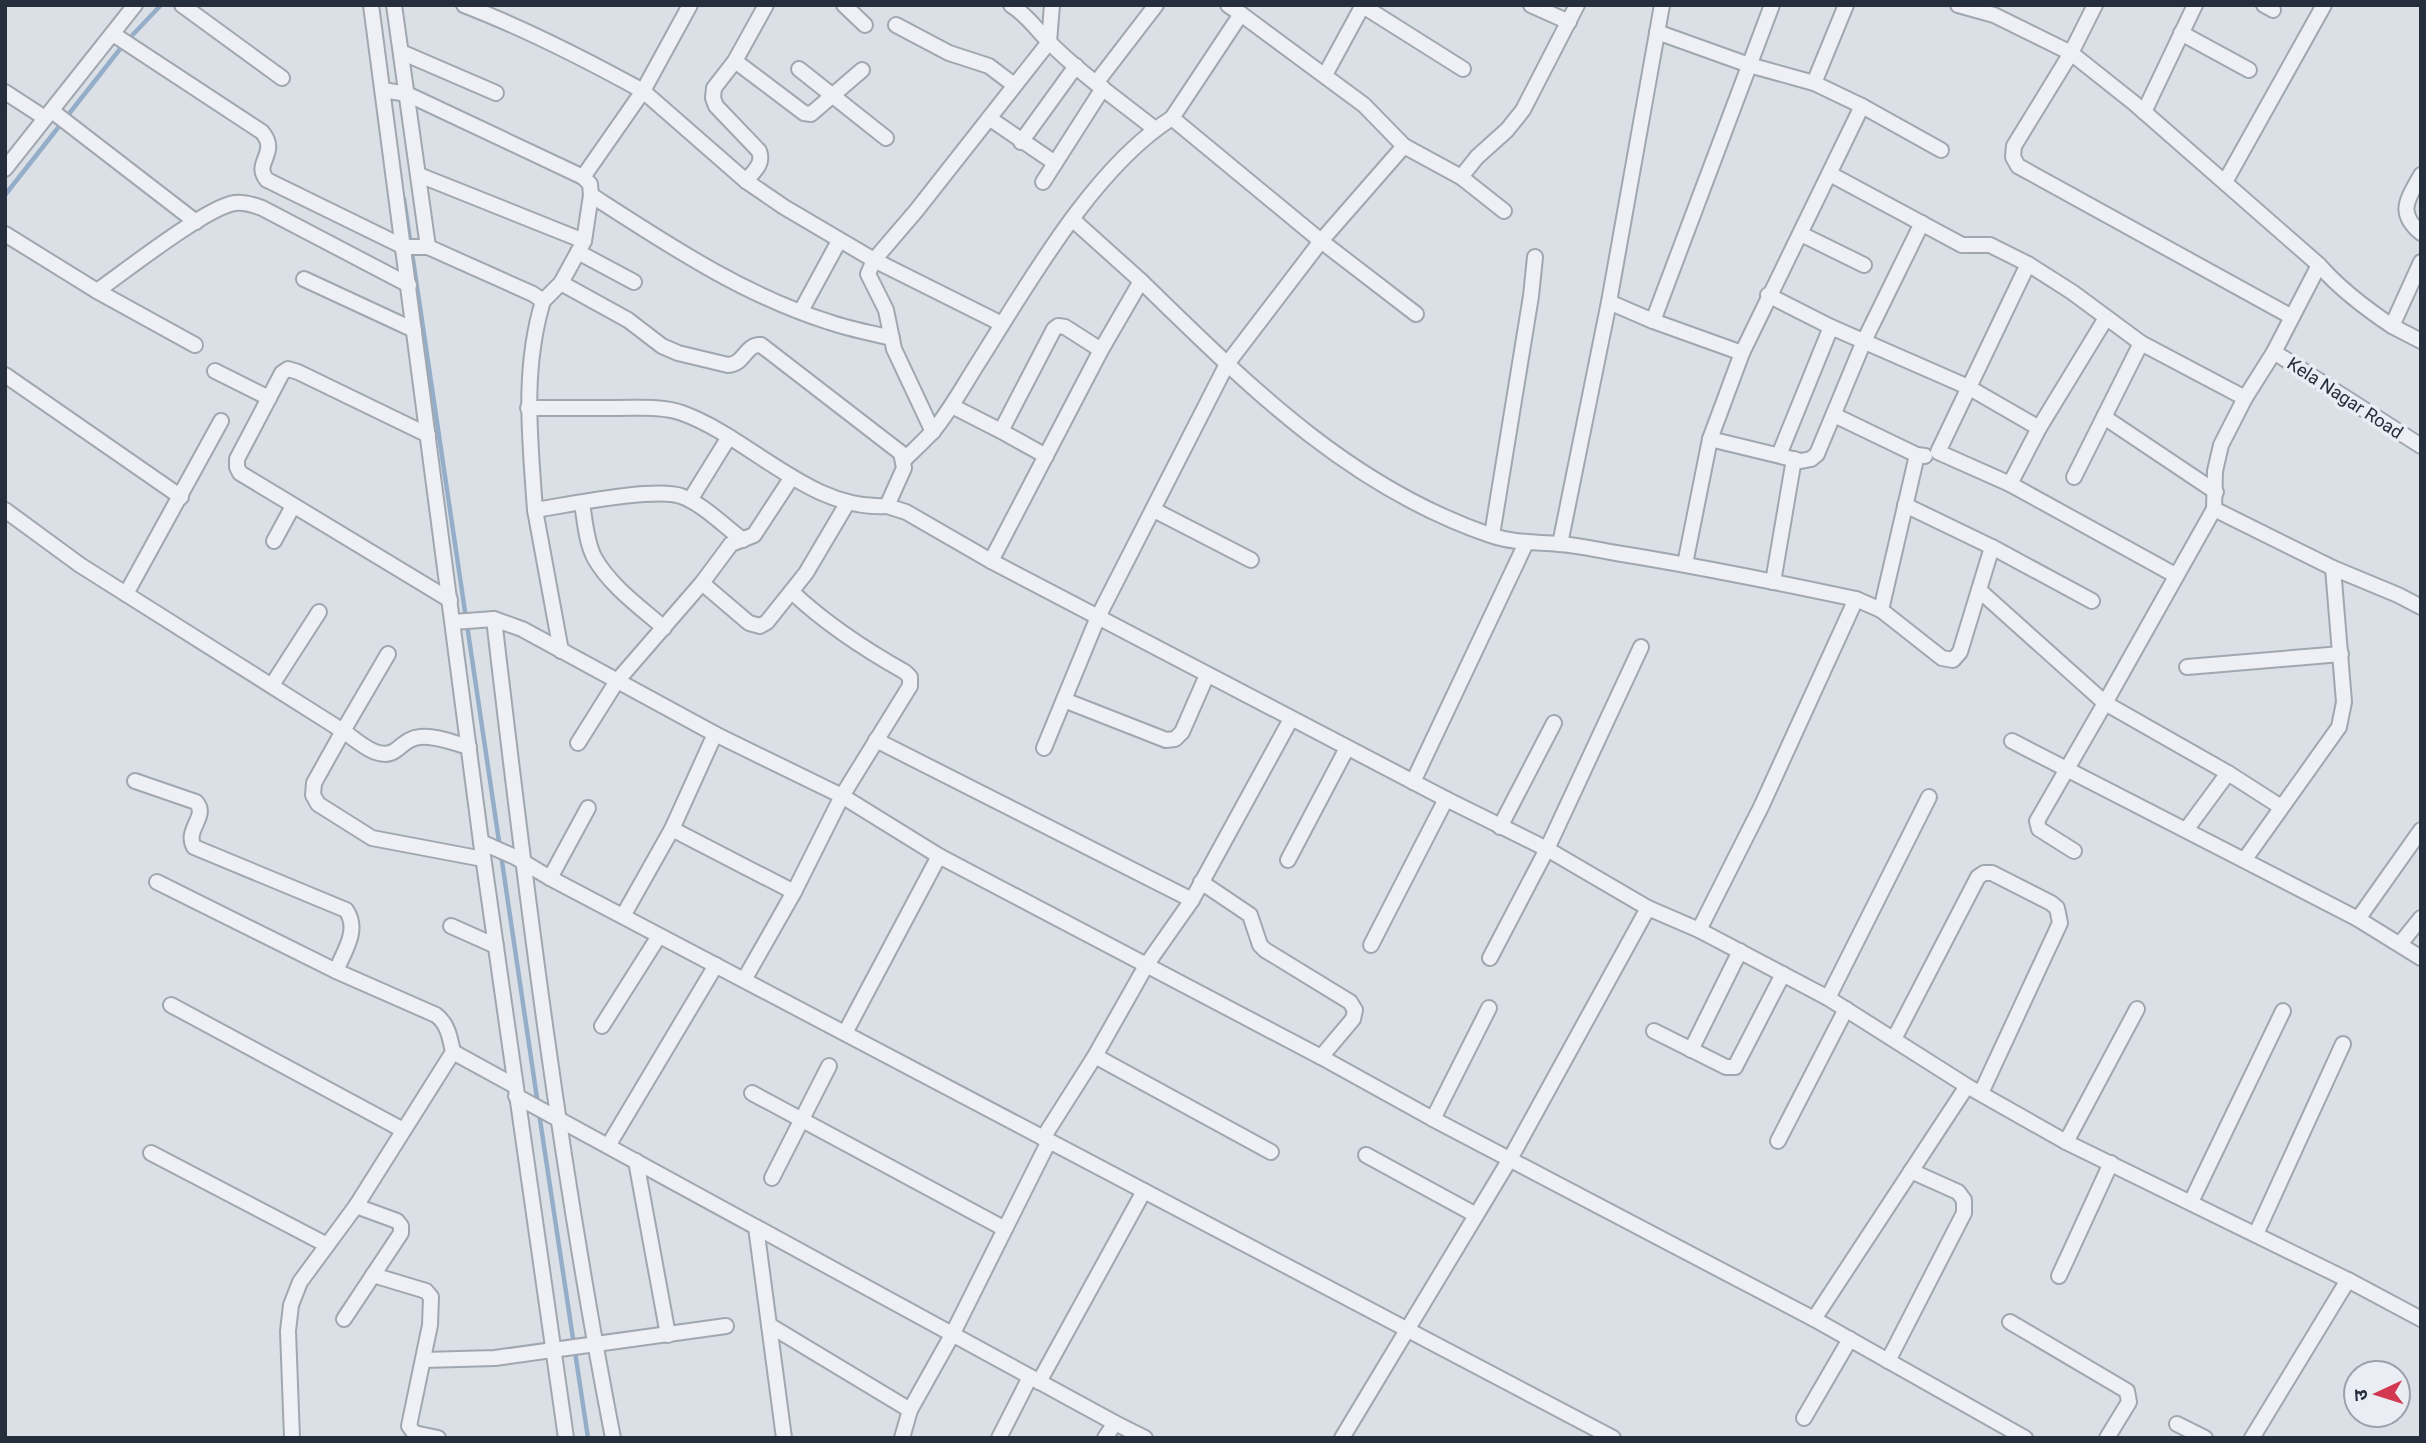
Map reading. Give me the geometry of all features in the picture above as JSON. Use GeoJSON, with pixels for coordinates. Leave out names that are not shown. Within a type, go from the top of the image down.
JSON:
{"type":"FeatureCollection","features":[{"type":"Feature","properties":{"kind":"street"},"geometry":{"type":"LineString","coordinates":[[182,5],[282,78]]}},
{"type":"Feature","properties":{"kind":"street"},"geometry":{"type":"LineString","coordinates":[[371,5],[383,90],[417,247]]}},
{"type":"Feature","properties":{"kind":"street"},"geometry":{"type":"LineString","coordinates":[[394,5],[419,175],[417,247],[408,285],[450,600],[458,622],[469,747],[483,859],[566,1438]]}},
{"type":"Feature","properties":{"kind":"street"},"geometry":{"type":"LineString","coordinates":[[464,5],[569,51],[643,91],[746,181],[839,241],[1002,324]]}},
{"type":"Feature","properties":{"kind":"street"},"geometry":{"type":"LineString","coordinates":[[583,177],[643,91],[690,5]]}},
{"type":"Feature","properties":{"kind":"street"},"geometry":{"type":"LineString","coordinates":[[746,181],[761,164],[759,151],[716,106],[714,88],[735,61],[766,5]]}},
{"type":"Feature","properties":{"kind":"street"},"geometry":{"type":"LineString","coordinates":[[844,5],[865,25]]}},
{"type":"Feature","properties":{"kind":"street"},"geometry":{"type":"LineString","coordinates":[[1011,5],[1036,25],[1049,42],[1076,66],[1155,129]]}},
{"type":"Feature","properties":{"kind":"street"},"geometry":{"type":"LineString","coordinates":[[933,432],[897,356],[886,310],[868,274],[874,260],[1049,42],[1052,5]]}},
{"type":"Feature","properties":{"kind":"street"},"geometry":{"type":"LineString","coordinates":[[1043,182],[1100,86],[1156,5]]}},
{"type":"Feature","properties":{"kind":"street"},"geometry":{"type":"LineString","coordinates":[[1228,5],[1364,104],[1404,146],[1461,177],[1503,211]]}},
{"type":"Feature","properties":{"kind":"street"},"geometry":{"type":"LineString","coordinates":[[1531,5],[1569,22]]}},
{"type":"Feature","properties":{"kind":"street"},"geometry":{"type":"LineString","coordinates":[[1461,177],[1476,157],[1507,130],[1523,110],[1577,5]]}},
{"type":"Feature","properties":{"kind":"street"},"geometry":{"type":"LineString","coordinates":[[1560,544],[1609,302],[1662,5]]}},
{"type":"Feature","properties":{"kind":"street"},"geometry":{"type":"LineString","coordinates":[[1653,321],[1772,5]]}},
{"type":"Feature","properties":{"kind":"street"},"geometry":{"type":"LineString","coordinates":[[1814,83],[1846,5]]}},
{"type":"Feature","properties":{"kind":"street"},"geometry":{"type":"LineString","coordinates":[[1958,5],[1994,16],[2071,53],[2225,182],[2364,307],[2421,341]]}},
{"type":"Feature","properties":{"kind":"street"},"geometry":{"type":"LineString","coordinates":[[2095,5],[2071,53],[2014,146],[2012,158],[2018,166],[2292,317]]}},
{"type":"Feature","properties":{"kind":"street"},"geometry":{"type":"LineString","coordinates":[[2144,112],[2194,5]]}},
{"type":"Feature","properties":{"kind":"street"},"geometry":{"type":"LineString","coordinates":[[2225,182],[2324,5]]}},
{"type":"Feature","properties":{"kind":"street"},"geometry":{"type":"LineString","coordinates":[[5,169],[55,117],[121,39],[134,6]]}},
{"type":"Feature","properties":{"kind":"street"},"geometry":{"type":"LineString","coordinates":[[1325,75],[1363,6],[1463,69]]}},
{"type":"Feature","properties":{"kind":"street"},"geometry":{"type":"LineString","coordinates":[[904,460],[933,432],[952,406],[1002,324],[1072,219],[1112,170],[1155,129],[1172,118],[1241,14]]}},
{"type":"Feature","properties":{"kind":"street"},"geometry":{"type":"LineString","coordinates":[[896,25],[949,53],[989,66],[1014,85]]}},
{"type":"Feature","properties":{"kind":"street"},"geometry":{"type":"LineString","coordinates":[[1657,32],[1749,65],[1814,83],[1941,149]]}},
{"type":"Feature","properties":{"kind":"street"},"geometry":{"type":"LineString","coordinates":[[2181,33],[2249,69]]}},
{"type":"Feature","properties":{"kind":"street"},"geometry":{"type":"LineString","coordinates":[[121,39],[262,132],[269,140],[269,150],[262,166],[262,174],[267,180],[417,247],[533,294],[543,301]]}},
{"type":"Feature","properties":{"kind":"street"},"geometry":{"type":"LineString","coordinates":[[401,52],[496,93]]}},
{"type":"Feature","properties":{"kind":"street"},"geometry":{"type":"LineString","coordinates":[[735,61],[804,113],[811,114],[862,70]]}},
{"type":"Feature","properties":{"kind":"street"},"geometry":{"type":"LineString","coordinates":[[1021,142],[1076,66]]}},
{"type":"Feature","properties":{"kind":"street"},"geometry":{"type":"LineString","coordinates":[[799,69],[886,138]]}},
{"type":"Feature","properties":{"kind":"street"},"geometry":{"type":"LineString","coordinates":[[383,90],[407,94],[583,177],[590,184],[591,195],[581,246],[561,283],[543,301],[534,331],[529,369],[528,408],[535,510],[561,651]]}},
{"type":"Feature","properties":{"kind":"street"},"geometry":{"type":"LineString","coordinates":[[5,92],[55,117],[195,222]]}},
{"type":"Feature","properties":{"kind":"street"},"geometry":{"type":"LineString","coordinates":[[1685,564],[1710,439],[1742,353],[1862,106]]}},
{"type":"Feature","properties":{"kind":"street"},"geometry":{"type":"LineString","coordinates":[[989,118],[1055,163]]}},
{"type":"Feature","properties":{"kind":"street"},"geometry":{"type":"LineString","coordinates":[[1172,118],[1321,241],[1416,314]]}},
{"type":"Feature","properties":{"kind":"street"},"geometry":{"type":"LineString","coordinates":[[1044,748],[1098,617],[1227,364],[1321,241],[1404,146]]}},
{"type":"Feature","properties":{"kind":"street"},"geometry":{"type":"LineString","coordinates":[[1830,174],[1962,245],[1990,245],[2028,264],[2072,292],[2141,343],[2245,398]]}},
{"type":"Feature","properties":{"kind":"street"},"geometry":{"type":"LineString","coordinates":[[419,175],[581,246],[634,282]]}},
{"type":"Feature","properties":{"kind":"street"},"geometry":{"type":"LineString","coordinates":[[2421,175],[2407,201],[2405,211],[2407,220],[2421,233]]}},
{"type":"Feature","properties":{"kind":"street"},"geometry":{"type":"LineString","coordinates":[[591,195],[713,271],[761,295],[828,322],[892,338]]}},
{"type":"Feature","properties":{"kind":"street"},"geometry":{"type":"LineString","coordinates":[[97,291],[195,222],[235,203],[262,208],[408,285]]}},
{"type":"Feature","properties":{"kind":"street"},"geometry":{"type":"LineString","coordinates":[[1072,219],[1227,364],[1308,435],[1363,474],[1422,506],[1492,535],[1526,543],[1560,544],[1685,564],[1856,599],[1881,610],[1942,658],[1953,660],[1960,652],[1992,547]]}},
{"type":"Feature","properties":{"kind":"street"},"geometry":{"type":"LineString","coordinates":[[1710,439],[1786,457],[1811,459],[1817,454],[1864,341],[1922,223]]}},
{"type":"Feature","properties":{"kind":"street"},"geometry":{"type":"LineString","coordinates":[[5,234],[97,291],[195,345]]}},
{"type":"Feature","properties":{"kind":"street"},"geometry":{"type":"LineString","coordinates":[[1801,234],[1864,265]]}},
{"type":"Feature","properties":{"kind":"street"},"geometry":{"type":"LineString","coordinates":[[801,312],[839,241]]}},
{"type":"Feature","properties":{"kind":"street"},"geometry":{"type":"LineString","coordinates":[[1492,535],[1535,257]]}},
{"type":"Feature","properties":{"kind":"street"},"geometry":{"type":"LineString","coordinates":[[2392,326],[2421,262]]}},
{"type":"Feature","properties":{"kind":"street"},"geometry":{"type":"LineString","coordinates":[[1833,415],[1917,455],[1929,456],[1938,452],[2028,264]]}},
{"type":"Feature","properties":{"kind":"street"},"geometry":{"type":"LineString","coordinates":[[2274,352],[2319,265]]}},
{"type":"Feature","properties":{"kind":"street"},"geometry":{"type":"LineString","coordinates":[[304,279],[414,330]]}},
{"type":"Feature","properties":{"kind":"street"},"geometry":{"type":"LineString","coordinates":[[991,561],[1101,350],[1141,281]]}},
{"type":"Feature","properties":{"kind":"street"},"geometry":{"type":"LineString","coordinates":[[561,283],[628,320],[662,346],[678,353],[735,365],[750,348],[761,345],[901,453],[904,468],[887,506]]}},
{"type":"Feature","properties":{"kind":"street"},"geometry":{"type":"LineString","coordinates":[[1768,295],[1831,327],[1968,387],[2039,428]]}},
{"type":"Feature","properties":{"kind":"street"},"geometry":{"type":"LineString","coordinates":[[1609,302],[1742,353]]}},
{"type":"Feature","properties":{"kind":"street"},"geometry":{"type":"LineString","coordinates":[[2010,484],[2039,428],[2106,318]]}},
{"type":"Feature","properties":{"kind":"street"},"geometry":{"type":"LineString","coordinates":[[1001,431],[1058,326],[1065,327],[1101,350]]}},
{"type":"Feature","properties":{"kind":"street"},"geometry":{"type":"LineString","coordinates":[[1773,582],[1786,457],[1831,327]]}},
{"type":"Feature","properties":{"kind":"street"},"geometry":{"type":"LineString","coordinates":[[2074,477],[2141,343]]}},
{"type":"Feature","properties":{"kind":"street","name":"Kela Nagar Road"},"geometry":{"type":"LineString","coordinates":[[2214,509],[2216,471],[2221,445],[2245,398],[2274,352],[2421,446]]}},
{"type":"Feature","properties":{"kind":"street"},"geometry":{"type":"LineString","coordinates":[[428,435],[288,369],[282,373],[268,398],[237,459],[237,467],[240,473],[450,600]]}},
{"type":"Feature","properties":{"kind":"street"},"geometry":{"type":"LineString","coordinates":[[215,371],[268,398]]}},
{"type":"Feature","properties":{"kind":"street"},"geometry":{"type":"LineString","coordinates":[[5,375],[181,497]]}},
{"type":"Feature","properties":{"kind":"street"},"geometry":{"type":"LineString","coordinates":[[952,406],[1046,456]]}},
{"type":"Feature","properties":{"kind":"street"},"geometry":{"type":"LineString","coordinates":[[528,408],[645,408],[678,411],[706,422],[792,477],[848,502],[872,507],[887,506],[906,512],[991,561],[1207,675],[1547,849],[1648,908],[1699,930],[1828,998],[1967,1086],[2066,1142],[2256,1234],[2421,1319]]}},
{"type":"Feature","properties":{"kind":"street"},"geometry":{"type":"LineString","coordinates":[[2104,416],[2216,492]]}},
{"type":"Feature","properties":{"kind":"street"},"geometry":{"type":"LineString","coordinates":[[126,594],[221,421]]}},
{"type":"Feature","properties":{"kind":"street"},"geometry":{"type":"LineString","coordinates":[[690,500],[729,437]]}},
{"type":"Feature","properties":{"kind":"street"},"geometry":{"type":"LineString","coordinates":[[1938,452],[2010,484],[2175,575]]}},
{"type":"Feature","properties":{"kind":"street"},"geometry":{"type":"LineString","coordinates":[[1881,610],[1917,455]]}},
{"type":"Feature","properties":{"kind":"street"},"geometry":{"type":"LineString","coordinates":[[578,743],[617,681],[702,583],[731,544],[754,535],[792,477]]}},
{"type":"Feature","properties":{"kind":"street"},"geometry":{"type":"LineString","coordinates":[[535,510],[664,494],[678,495],[690,500],[743,540]]}},
{"type":"Feature","properties":{"kind":"street"},"geometry":{"type":"LineString","coordinates":[[702,583],[754,626],[767,622],[792,592],[848,502]]}},
{"type":"Feature","properties":{"kind":"street"},"geometry":{"type":"LineString","coordinates":[[582,503],[586,534],[594,557],[621,591],[664,628]]}},
{"type":"Feature","properties":{"kind":"street"},"geometry":{"type":"LineString","coordinates":[[1905,505],[1992,547],[2092,601]]}},
{"type":"Feature","properties":{"kind":"street"},"geometry":{"type":"LineString","coordinates":[[274,541],[293,506]]}},
{"type":"Feature","properties":{"kind":"street"},"geometry":{"type":"LineString","coordinates":[[2074,851],[2039,829],[2037,821],[2214,509],[2333,568],[2421,607]]}},
{"type":"Feature","properties":{"kind":"street"},"geometry":{"type":"LineString","coordinates":[[5,510],[80,565],[378,754],[394,752],[408,740],[419,737],[431,737],[469,747]]}},
{"type":"Feature","properties":{"kind":"street"},"geometry":{"type":"LineString","coordinates":[[1154,510],[1251,560]]}},
{"type":"Feature","properties":{"kind":"street"},"geometry":{"type":"LineString","coordinates":[[1413,782],[1526,543]]}},
{"type":"Feature","properties":{"kind":"street"},"geometry":{"type":"LineString","coordinates":[[2245,859],[2339,727],[2344,702],[2333,568]]}},
{"type":"Feature","properties":{"kind":"street"},"geometry":{"type":"LineString","coordinates":[[1979,590],[2105,703],[2228,773],[2281,807]]}},
{"type":"Feature","properties":{"kind":"street"},"geometry":{"type":"LineString","coordinates":[[744,980],[794,892],[842,796],[910,686],[910,677],[905,672],[844,635],[816,615],[792,592]]}},
{"type":"Feature","properties":{"kind":"street"},"geometry":{"type":"LineString","coordinates":[[1699,930],[1761,807],[1856,599]]}},
{"type":"Feature","properties":{"kind":"street"},"geometry":{"type":"LineString","coordinates":[[272,685],[319,612]]}},
{"type":"Feature","properties":{"kind":"street"},"geometry":{"type":"LineString","coordinates":[[458,622],[487,619],[522,629],[715,734],[842,796],[939,856],[1814,1318],[2025,1438]]}},
{"type":"Feature","properties":{"kind":"street"},"geometry":{"type":"LineString","coordinates":[[487,619],[519,859],[547,1113],[613,1438]]}},
{"type":"Feature","properties":{"kind":"street"},"geometry":{"type":"LineString","coordinates":[[1490,958],[1547,849],[1641,647]]}},
{"type":"Feature","properties":{"kind":"street"},"geometry":{"type":"LineString","coordinates":[[388,654],[314,783],[313,795],[318,804],[372,838],[483,859]]}},
{"type":"Feature","properties":{"kind":"street"},"geometry":{"type":"LineString","coordinates":[[2186,667],[2341,654]]}},
{"type":"Feature","properties":{"kind":"street"},"geometry":{"type":"LineString","coordinates":[[1064,700],[1166,740],[1175,739],[1182,733],[1207,675]]}},
{"type":"Feature","properties":{"kind":"street"},"geometry":{"type":"LineString","coordinates":[[898,1437],[1005,1229],[1046,1139],[1147,964],[1202,883],[1291,719]]}},
{"type":"Feature","properties":{"kind":"street"},"geometry":{"type":"LineString","coordinates":[[1500,827],[1554,723]]}},
{"type":"Feature","properties":{"kind":"street"},"geometry":{"type":"LineString","coordinates":[[623,916],[672,829],[715,734]]}},
{"type":"Feature","properties":{"kind":"street"},"geometry":{"type":"LineString","coordinates":[[876,740],[1192,900]]}},
{"type":"Feature","properties":{"kind":"street"},"geometry":{"type":"LineString","coordinates":[[2012,741],[2245,859],[2358,919],[2421,958]]}},
{"type":"Feature","properties":{"kind":"street"},"geometry":{"type":"LineString","coordinates":[[1288,860],[1346,748]]}},
{"type":"Feature","properties":{"kind":"street"},"geometry":{"type":"LineString","coordinates":[[2186,830],[2228,773]]}},
{"type":"Feature","properties":{"kind":"street"},"geometry":{"type":"LineString","coordinates":[[135,781],[197,802],[201,806],[201,813],[191,834],[194,846],[346,911],[352,919],[353,929],[336,971]]}},
{"type":"Feature","properties":{"kind":"street"},"geometry":{"type":"LineString","coordinates":[[1828,998],[1929,797]]}},
{"type":"Feature","properties":{"kind":"street"},"geometry":{"type":"LineString","coordinates":[[1371,944],[1446,799]]}},
{"type":"Feature","properties":{"kind":"street"},"geometry":{"type":"LineString","coordinates":[[550,878],[588,808]]}},
{"type":"Feature","properties":{"kind":"street"},"geometry":{"type":"LineString","coordinates":[[672,829],[794,892]]}},
{"type":"Feature","properties":{"kind":"street"},"geometry":{"type":"LineString","coordinates":[[2358,919],[2421,830]]}},
{"type":"Feature","properties":{"kind":"street"},"geometry":{"type":"LineString","coordinates":[[481,842],[519,859],[659,936],[1614,1438]]}},
{"type":"Feature","properties":{"kind":"street"},"geometry":{"type":"LineString","coordinates":[[845,1033],[939,856]]}},
{"type":"Feature","properties":{"kind":"street"},"geometry":{"type":"LineString","coordinates":[[1894,1039],[1978,877],[1984,873],[1992,873],[2051,903],[2057,908],[2060,923],[1982,1093]]}},
{"type":"Feature","properties":{"kind":"street"},"geometry":{"type":"LineString","coordinates":[[157,882],[336,971],[436,1015],[448,1030],[453,1052],[547,1113],[1145,1438]]}},
{"type":"Feature","properties":{"kind":"street"},"geometry":{"type":"LineString","coordinates":[[1202,883],[1250,915],[1260,945],[1265,950],[1350,1002],[1355,1010],[1353,1019],[1321,1056]]}},
{"type":"Feature","properties":{"kind":"street"},"geometry":{"type":"LineString","coordinates":[[1342,1438],[1510,1159],[1648,908]]}},
{"type":"Feature","properties":{"kind":"street"},"geometry":{"type":"LineString","coordinates":[[2400,944],[2421,918]]}},
{"type":"Feature","properties":{"kind":"street"},"geometry":{"type":"LineString","coordinates":[[451,926],[496,946]]}},
{"type":"Feature","properties":{"kind":"street"},"geometry":{"type":"LineString","coordinates":[[602,1026],[659,936]]}},
{"type":"Feature","properties":{"kind":"street"},"geometry":{"type":"LineString","coordinates":[[1691,1050],[1740,951]]}},
{"type":"Feature","properties":{"kind":"street"},"geometry":{"type":"LineString","coordinates":[[608,1146],[716,965]]}},
{"type":"Feature","properties":{"kind":"street"},"geometry":{"type":"LineString","coordinates":[[1654,1031],[1726,1067],[1735,1067],[1783,974]]}},
{"type":"Feature","properties":{"kind":"street"},"geometry":{"type":"LineString","coordinates":[[171,1005],[403,1130]]}},
{"type":"Feature","properties":{"kind":"street"},"geometry":{"type":"LineString","coordinates":[[1433,1119],[1489,1007]]}},
{"type":"Feature","properties":{"kind":"street"},"geometry":{"type":"LineString","coordinates":[[1778,1141],[1846,1009]]}},
{"type":"Feature","properties":{"kind":"street"},"geometry":{"type":"LineString","coordinates":[[2066,1142],[2137,1009]]}},
{"type":"Feature","properties":{"kind":"street"},"geometry":{"type":"LineString","coordinates":[[2191,1202],[2283,1012]]}},
{"type":"Feature","properties":{"kind":"street"},"geometry":{"type":"LineString","coordinates":[[2256,1234],[2343,1044]]}},
{"type":"Feature","properties":{"kind":"street"},"geometry":{"type":"LineString","coordinates":[[292,1438],[288,1331],[291,1305],[300,1282],[356,1206],[453,1052]]}},
{"type":"Feature","properties":{"kind":"street"},"geometry":{"type":"LineString","coordinates":[[1095,1056],[1271,1152]]}},
{"type":"Feature","properties":{"kind":"street"},"geometry":{"type":"LineString","coordinates":[[772,1178],[829,1066]]}},
{"type":"Feature","properties":{"kind":"street"},"geometry":{"type":"LineString","coordinates":[[1814,1318],[1967,1086]]}},
{"type":"Feature","properties":{"kind":"street"},"geometry":{"type":"LineString","coordinates":[[752,1093],[1005,1229]]}},
{"type":"Feature","properties":{"kind":"street"},"geometry":{"type":"LineString","coordinates":[[151,1153],[327,1245]]}},
{"type":"Feature","properties":{"kind":"street"},"geometry":{"type":"LineString","coordinates":[[1366,1155],[1476,1215]]}},
{"type":"Feature","properties":{"kind":"street"},"geometry":{"type":"LineString","coordinates":[[636,1161],[668,1335]]}},
{"type":"Feature","properties":{"kind":"street"},"geometry":{"type":"LineString","coordinates":[[2059,1276],[2110,1163]]}},
{"type":"Feature","properties":{"kind":"street"},"geometry":{"type":"LineString","coordinates":[[1888,1361],[1964,1213],[1964,1200],[1958,1192],[1911,1171]]}},
{"type":"Feature","properties":{"kind":"street"},"geometry":{"type":"LineString","coordinates":[[999,1438],[1144,1191]]}},
{"type":"Feature","properties":{"kind":"street"},"geometry":{"type":"LineString","coordinates":[[344,1319],[401,1233],[401,1226],[397,1221],[356,1206]]}},
{"type":"Feature","properties":{"kind":"street"},"geometry":{"type":"LineString","coordinates":[[756,1227],[784,1438]]}},
{"type":"Feature","properties":{"kind":"street"},"geometry":{"type":"LineString","coordinates":[[373,1275],[426,1291],[431,1297],[430,1325],[409,1426],[414,1433],[438,1438]]}},
{"type":"Feature","properties":{"kind":"street"},"geometry":{"type":"LineString","coordinates":[[2252,1438],[2348,1280]]}},
{"type":"Feature","properties":{"kind":"street"},"geometry":{"type":"LineString","coordinates":[[2010,1322],[2127,1391],[2129,1402],[2107,1438]]}},
{"type":"Feature","properties":{"kind":"street"},"geometry":{"type":"LineString","coordinates":[[769,1325],[910,1410]]}},
{"type":"Feature","properties":{"kind":"street"},"geometry":{"type":"LineString","coordinates":[[423,1360],[464,1360],[726,1326]]}},
{"type":"Feature","properties":{"kind":"street"},"geometry":{"type":"LineString","coordinates":[[1804,1418],[1850,1339]]}},
{"type":"Feature","properties":{"kind":"street"},"geometry":{"type":"LineString","coordinates":[[1105,1438],[1115,1423]]}},
{"type":"Feature","properties":{"kind":"street"},"geometry":{"type":"LineString","coordinates":[[2177,1424],[2205,1438]]}},
{"type":"Feature","properties":{"kind":"waterway"},"geometry":{"type":"LineString","coordinates":[[5,195],[124,44],[161,5]]}},
{"type":"Feature","properties":{"kind":"waterway"},"geometry":{"type":"LineString","coordinates":[[404,199],[538,1105]]}},
{"type":"Feature","properties":{"kind":"waterway"},"geometry":{"type":"LineString","coordinates":[[539,1113],[588,1438]]}}]}
